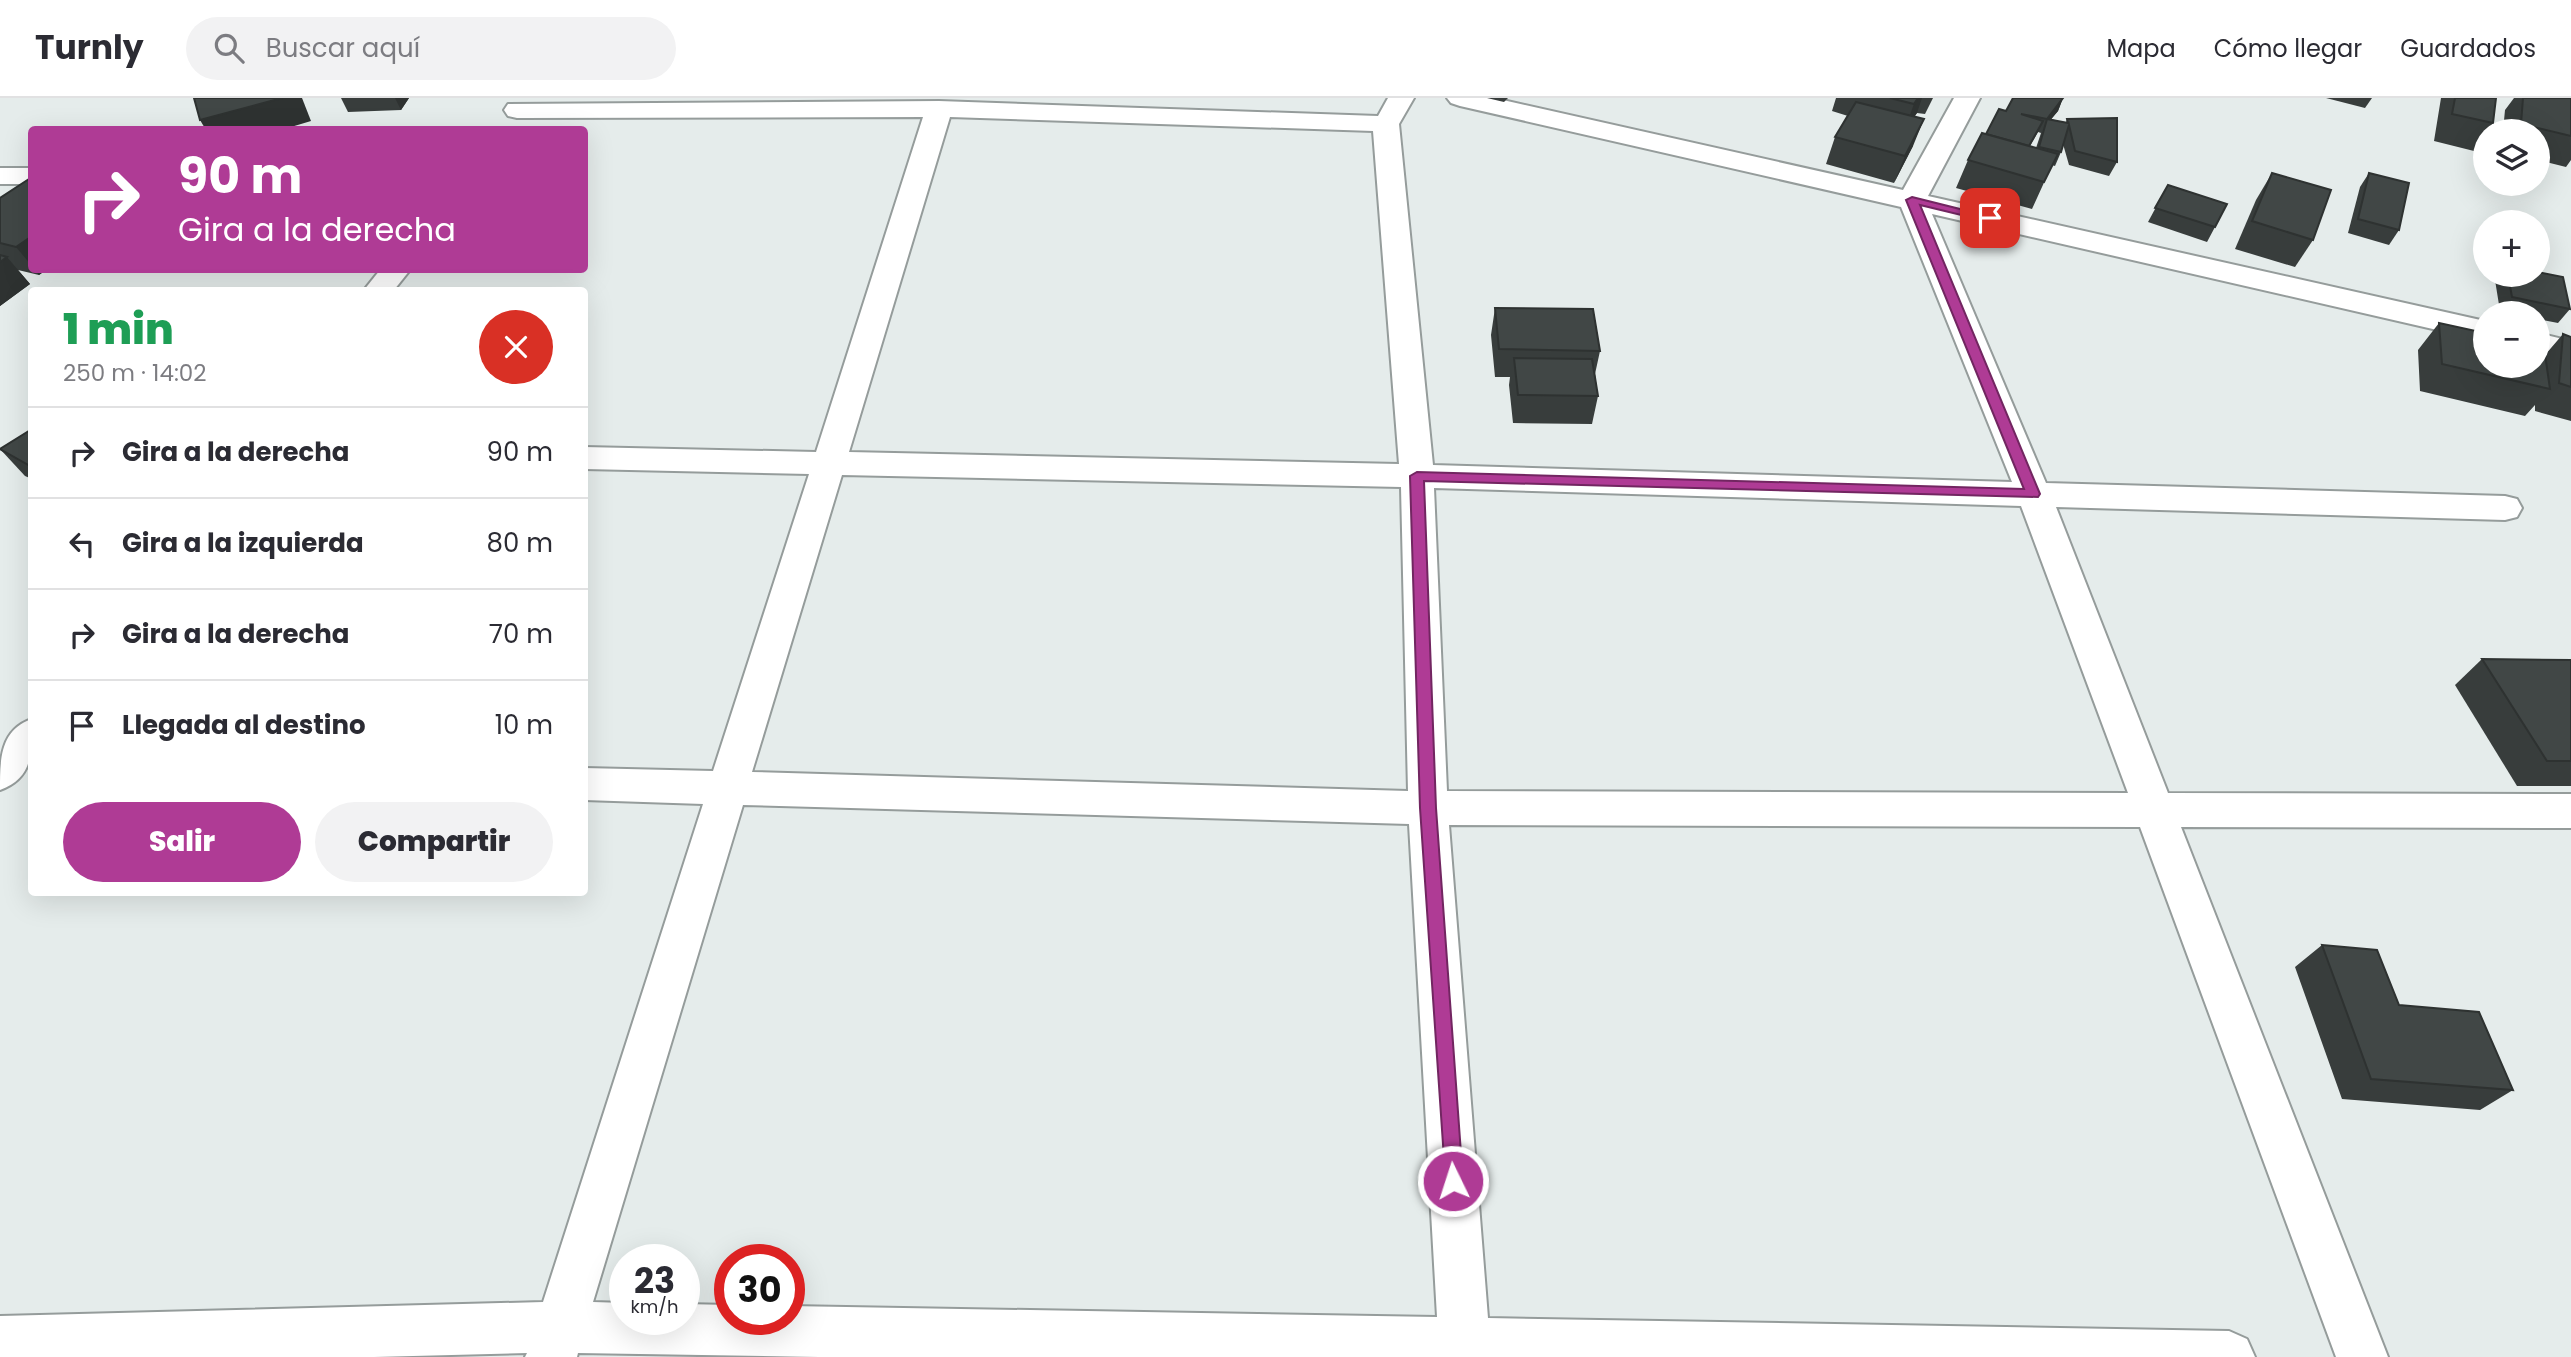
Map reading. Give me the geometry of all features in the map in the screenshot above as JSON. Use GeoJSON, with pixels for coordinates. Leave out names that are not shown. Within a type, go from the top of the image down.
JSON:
{"type":"FeatureCollection","features":[{"type":"Feature","properties":{"kind":"street"},"geometry":{"type":"LineString","coordinates":[[1460,98],[2473,328]]}},
{"type":"Feature","properties":{"kind":"street"},"geometry":{"type":"LineString","coordinates":[[1912,200],[1967,98]]}},
{"type":"Feature","properties":{"kind":"street"},"geometry":{"type":"LineString","coordinates":[[555,1342],[939,109]]}},
{"type":"Feature","properties":{"kind":"street"},"geometry":{"type":"LineString","coordinates":[[515,112],[939,109],[1394,111],[1417,476],[1428,808],[1465,1349]]}},
{"type":"Feature","properties":{"kind":"street"},"geometry":{"type":"LineString","coordinates":[[0,176],[28,176]]}},
{"type":"Feature","properties":{"kind":"street"},"geometry":{"type":"LineString","coordinates":[[1912,200],[2034,494],[2362,1357]]}},
{"type":"Feature","properties":{"kind":"street"},"geometry":{"type":"LineString","coordinates":[[381,287],[393,273]]}},
{"type":"Feature","properties":{"kind":"street"},"geometry":{"type":"LineString","coordinates":[[2550,346],[2571,351]]}},
{"type":"Feature","properties":{"kind":"street"},"geometry":{"type":"LineString","coordinates":[[588,458],[1417,476],[2505,508]]}},
{"type":"Feature","properties":{"kind":"street"},"geometry":{"type":"LineString","coordinates":[[12,770],[28,741]]}},
{"type":"Feature","properties":{"kind":"street"},"geometry":{"type":"LineString","coordinates":[[588,784],[1428,808],[2571,811]]}},
{"type":"Feature","properties":{"kind":"street"},"geometry":{"type":"LineString","coordinates":[[0,1341],[555,1342],[2229,1357]]}},
{"type":"Feature","properties":{"kind":"building"},"geometry":{"type":"Polygon","coordinates":[[[194,98],[282,98],[200,120],[194,98]]]}},
{"type":"Feature","properties":{"kind":"building"},"geometry":{"type":"Polygon","coordinates":[[[1890,98],[1918,98],[1914,104],[1890,98]]]}},
{"type":"Feature","properties":{"kind":"building"},"geometry":{"type":"Polygon","coordinates":[[[2013,98],[2063,98],[2047,119],[2021,114],[2043,121],[2029,146],[1986,134],[1999,109],[2006,111],[2013,98]]]}},
{"type":"Feature","properties":{"kind":"building"},"geometry":{"type":"Polygon","coordinates":[[[2455,98],[2496,98],[2493,119],[2475,119],[2452,114],[2455,98]]]}},
{"type":"Feature","properties":{"kind":"building"},"geometry":{"type":"Polygon","coordinates":[[[2523,98],[2571,98],[2571,136],[2550,131],[2550,119],[2521,119],[2523,98]]]}},
{"type":"Feature","properties":{"kind":"building"},"geometry":{"type":"Polygon","coordinates":[[[1856,102],[1924,119],[1905,156],[1835,137],[1856,102]]]}},
{"type":"Feature","properties":{"kind":"building"},"geometry":{"type":"Polygon","coordinates":[[[2117,118],[2117,162],[2075,151],[2069,125],[2061,152],[2039,147],[2047,119],[2068,123],[2067,119],[2117,118]]]}},
{"type":"Feature","properties":{"kind":"building"},"geometry":{"type":"Polygon","coordinates":[[[1982,133],[2058,154],[2044,182],[1968,160],[1982,133]]]}},
{"type":"Feature","properties":{"kind":"building"},"geometry":{"type":"Polygon","coordinates":[[[2272,173],[2331,190],[2313,240],[2252,221],[2272,173]]]}},
{"type":"Feature","properties":{"kind":"building"},"geometry":{"type":"Polygon","coordinates":[[[2369,173],[2409,183],[2399,230],[2358,219],[2369,173]]]}},
{"type":"Feature","properties":{"kind":"building"},"geometry":{"type":"Polygon","coordinates":[[[28,180],[28,239],[16,247],[0,243],[0,198],[28,180]]]}},
{"type":"Feature","properties":{"kind":"building"},"geometry":{"type":"Polygon","coordinates":[[[2168,185],[2227,204],[2215,227],[2155,208],[2168,185]]]}},
{"type":"Feature","properties":{"kind":"building"},"geometry":{"type":"Polygon","coordinates":[[[2550,274],[2563,277],[2570,309],[2550,305],[2550,301],[2512,297],[2510,287],[2550,287],[2550,274]]]}},
{"type":"Feature","properties":{"kind":"building"},"geometry":{"type":"Polygon","coordinates":[[[1495,308],[1593,309],[1600,351],[1499,349],[1495,308]]]}},
{"type":"Feature","properties":{"kind":"building"},"geometry":{"type":"Polygon","coordinates":[[[2439,323],[2473,330],[2473,371],[2442,364],[2439,323]]]}},
{"type":"Feature","properties":{"kind":"building"},"geometry":{"type":"Polygon","coordinates":[[[2563,334],[2571,337],[2571,387],[2559,383],[2563,334]]]}},
{"type":"Feature","properties":{"kind":"building"},"geometry":{"type":"Polygon","coordinates":[[[1514,358],[1592,359],[1598,396],[1518,395],[1514,358]]]}},
{"type":"Feature","properties":{"kind":"building"},"geometry":{"type":"Polygon","coordinates":[[[2502,378],[2548,378],[2550,389],[2502,378]]]}},
{"type":"Feature","properties":{"kind":"building"},"geometry":{"type":"Polygon","coordinates":[[[28,432],[28,465],[0,449],[28,432]]]}},
{"type":"Feature","properties":{"kind":"building"},"geometry":{"type":"Polygon","coordinates":[[[2482,659],[2571,660],[2571,761],[2547,761],[2482,659]]]}},
{"type":"Feature","properties":{"kind":"building"},"geometry":{"type":"Polygon","coordinates":[[[2322,945],[2377,950],[2399,1005],[2479,1012],[2513,1090],[2371,1079],[2322,945]]]}},
{"type":"Feature","properties":{"kind":"route"},"geometry":{"type":"LineString","coordinates":[[1453,1181],[1428,808],[1417,476],[2034,494],[1912,200],[1990,218]]}}]}
